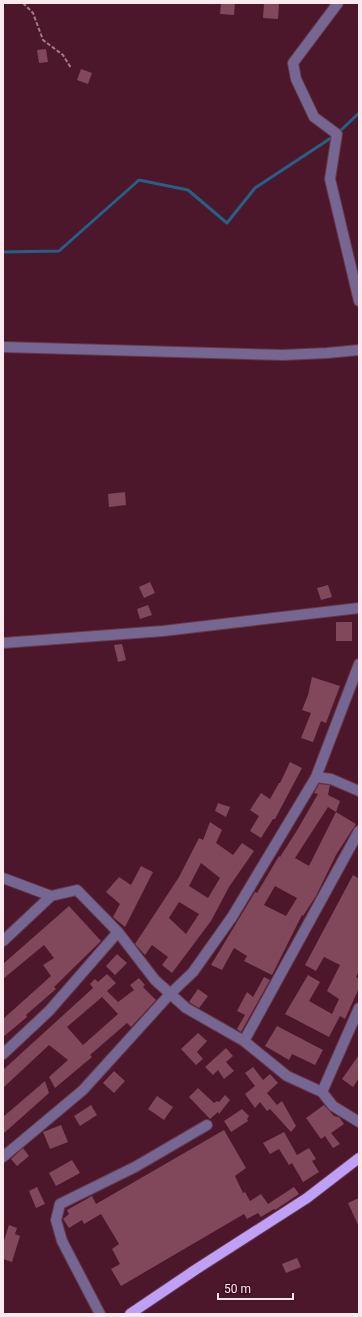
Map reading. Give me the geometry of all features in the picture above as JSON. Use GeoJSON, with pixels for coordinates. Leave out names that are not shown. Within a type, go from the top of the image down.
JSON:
{"type":"FeatureCollection","features":[{"type":"Feature","properties":{"kind":"main road"},"geometry":{"type":"LineString","coordinates":[[130,1314],[307,1198],[359,1158]]}},
{"type":"Feature","properties":{"kind":"street"},"geometry":{"type":"LineString","coordinates":[[338,3],[293,63],[296,79],[314,117],[337,134],[330,179],[359,302]]}},
{"type":"Feature","properties":{"kind":"street"},"geometry":{"type":"LineString","coordinates":[[3,347],[283,355],[359,350]]}},
{"type":"Feature","properties":{"kind":"street"},"geometry":{"type":"LineString","coordinates":[[3,643],[171,631],[359,608]]}},
{"type":"Feature","properties":{"kind":"street"},"geometry":{"type":"LineString","coordinates":[[3,1157],[83,1090],[170,994],[193,972],[232,917],[316,777],[359,664]]}},
{"type":"Feature","properties":{"kind":"street"},"geometry":{"type":"LineString","coordinates":[[316,777],[331,779],[359,791]]}},
{"type":"Feature","properties":{"kind":"street"},"geometry":{"type":"LineString","coordinates":[[244,1041],[359,831]]}},
{"type":"Feature","properties":{"kind":"street"},"geometry":{"type":"LineString","coordinates":[[3,878],[51,896]]}},
{"type":"Feature","properties":{"kind":"street"},"geometry":{"type":"LineString","coordinates":[[3,941],[51,896],[77,890],[118,932],[155,980],[186,1008],[244,1041],[287,1076],[322,1092],[333,1106],[359,1122]]}},
{"type":"Feature","properties":{"kind":"street"},"geometry":{"type":"LineString","coordinates":[[3,1054],[49,1011],[118,932]]}},
{"type":"Feature","properties":{"kind":"street"},"geometry":{"type":"LineString","coordinates":[[322,1092],[359,1008]]}},
{"type":"Feature","properties":{"kind":"street"},"geometry":{"type":"LineString","coordinates":[[100,1314],[62,1241],[56,1220],[60,1204],[135,1167],[207,1124]]}},
{"type":"Feature","properties":{"kind":"path"},"geometry":{"type":"LineString","coordinates":[[23,3],[32,12],[43,40],[63,55],[71,68]]}},
{"type":"Feature","properties":{"kind":"building"},"geometry":{"type":"Polygon","coordinates":[[[221,3],[235,3],[234,15],[220,14],[221,3]]]}},
{"type":"Feature","properties":{"kind":"building"},"geometry":{"type":"Polygon","coordinates":[[[264,3],[279,4],[278,19],[263,18],[264,3]]]}},
{"type":"Feature","properties":{"kind":"building"},"geometry":{"type":"Polygon","coordinates":[[[46,49],[48,62],[39,63],[37,50],[46,49]]]}},
{"type":"Feature","properties":{"kind":"building"},"geometry":{"type":"Polygon","coordinates":[[[81,69],[92,73],[88,84],[77,80],[81,69]]]}},
{"type":"Feature","properties":{"kind":"building"},"geometry":{"type":"Polygon","coordinates":[[[125,492],[126,505],[109,507],[108,494],[125,492]]]}},
{"type":"Feature","properties":{"kind":"building"},"geometry":{"type":"Polygon","coordinates":[[[150,582],[155,593],[144,598],[139,587],[150,582]]]}},
{"type":"Feature","properties":{"kind":"building"},"geometry":{"type":"Polygon","coordinates":[[[328,585],[332,597],[321,600],[317,588],[328,585]]]}},
{"type":"Feature","properties":{"kind":"building"},"geometry":{"type":"Polygon","coordinates":[[[148,605],[152,615],[140,619],[137,609],[148,605]]]}},
{"type":"Feature","properties":{"kind":"building"},"geometry":{"type":"Polygon","coordinates":[[[336,622],[352,622],[352,641],[336,641],[336,622]]]}},
{"type":"Feature","properties":{"kind":"building"},"geometry":{"type":"Polygon","coordinates":[[[122,644],[126,660],[118,662],[114,645],[122,644]]]}},
{"type":"Feature","properties":{"kind":"building"},"geometry":{"type":"Polygon","coordinates":[[[312,677],[340,686],[326,723],[321,721],[313,742],[301,738],[311,713],[302,710],[308,695],[312,677]]]}},
{"type":"Feature","properties":{"kind":"building"},"geometry":{"type":"Polygon","coordinates":[[[290,762],[302,768],[275,819],[273,819],[261,838],[250,831],[259,816],[250,810],[261,793],[270,799],[290,762]]]}},
{"type":"Feature","properties":{"kind":"building"},"geometry":{"type":"Polygon","coordinates":[[[319,784],[330,785],[328,795],[340,801],[336,812],[356,824],[336,855],[316,896],[303,916],[302,915],[272,975],[244,961],[247,956],[234,948],[222,970],[211,965],[255,892],[257,893],[279,856],[280,857],[296,832],[318,794],[314,793],[319,784]],[[328,807],[295,858],[309,866],[336,812],[328,807]],[[275,886],[264,905],[286,916],[297,898],[275,886]]]}},
{"type":"Feature","properties":{"kind":"building"},"geometry":{"type":"Polygon","coordinates":[[[218,803],[230,807],[226,817],[215,811],[218,803]]]}},
{"type":"Feature","properties":{"kind":"building"},"geometry":{"type":"Polygon","coordinates":[[[210,822],[222,830],[216,843],[233,855],[242,843],[254,851],[229,887],[211,921],[172,973],[162,965],[168,957],[152,945],[145,955],[135,944],[179,877],[199,838],[203,840],[210,822]],[[201,863],[189,886],[208,898],[220,878],[201,863]],[[179,902],[169,918],[186,934],[199,914],[179,902]]]}},
{"type":"Feature","properties":{"kind":"building"},"geometry":{"type":"Polygon","coordinates":[[[141,866],[153,872],[125,927],[113,917],[120,904],[106,892],[119,877],[131,885],[141,866]]]}},
{"type":"Feature","properties":{"kind":"building"},"geometry":{"type":"Polygon","coordinates":[[[353,875],[359,879],[359,971],[356,977],[359,979],[359,988],[345,1019],[340,1016],[329,1037],[285,1014],[308,975],[320,982],[309,1001],[332,1014],[339,999],[327,991],[340,965],[324,957],[316,971],[305,965],[353,875]]]}},
{"type":"Feature","properties":{"kind":"building"},"geometry":{"type":"Polygon","coordinates":[[[69,906],[101,941],[54,987],[56,989],[26,1015],[27,1017],[3,1037],[3,1019],[51,976],[43,965],[54,958],[44,945],[3,979],[3,964],[69,906]]]}},
{"type":"Feature","properties":{"kind":"building"},"geometry":{"type":"Polygon","coordinates":[[[117,954],[127,963],[115,975],[106,966],[117,954]]]}},
{"type":"Feature","properties":{"kind":"building"},"geometry":{"type":"Polygon","coordinates":[[[107,974],[116,983],[107,991],[118,1002],[134,990],[130,985],[139,978],[145,985],[143,987],[156,1000],[131,1027],[127,1023],[90,1055],[92,1057],[55,1088],[49,1077],[68,1060],[49,1045],[3,1088],[3,1070],[93,988],[90,984],[95,979],[98,982],[107,974]],[[102,997],[67,1027],[83,1045],[118,1014],[102,997]]]}},
{"type":"Feature","properties":{"kind":"building"},"geometry":{"type":"Polygon","coordinates":[[[264,977],[270,980],[241,1032],[237,1029],[245,1015],[237,1011],[247,992],[253,997],[264,977]]]}},
{"type":"Feature","properties":{"kind":"building"},"geometry":{"type":"Polygon","coordinates":[[[198,989],[208,996],[199,1008],[189,1002],[198,989]]]}},
{"type":"Feature","properties":{"kind":"building"},"geometry":{"type":"Polygon","coordinates":[[[277,1026],[323,1050],[315,1065],[292,1054],[289,1060],[265,1046],[277,1026]]]}},
{"type":"Feature","properties":{"kind":"building"},"geometry":{"type":"Polygon","coordinates":[[[198,1033],[207,1041],[197,1052],[203,1059],[196,1065],[181,1049],[198,1033]]]}},
{"type":"Feature","properties":{"kind":"building"},"geometry":{"type":"Polygon","coordinates":[[[226,1048],[233,1056],[226,1062],[234,1071],[224,1079],[218,1070],[213,1075],[205,1067],[226,1048]]]}},
{"type":"Feature","properties":{"kind":"building"},"geometry":{"type":"Polygon","coordinates":[[[359,1055],[359,1078],[353,1087],[342,1079],[359,1055]]]}},
{"type":"Feature","properties":{"kind":"building"},"geometry":{"type":"Polygon","coordinates":[[[253,1067],[263,1080],[270,1074],[278,1083],[267,1093],[277,1105],[282,1101],[296,1126],[291,1132],[270,1109],[267,1111],[260,1102],[255,1108],[245,1094],[255,1086],[245,1073],[253,1067]]]}},
{"type":"Feature","properties":{"kind":"building"},"geometry":{"type":"Polygon","coordinates":[[[114,1071],[125,1081],[114,1093],[103,1083],[114,1071]]]}},
{"type":"Feature","properties":{"kind":"building"},"geometry":{"type":"Polygon","coordinates":[[[45,1081],[49,1093],[3,1134],[3,1117],[45,1081]]]}},
{"type":"Feature","properties":{"kind":"building"},"geometry":{"type":"Polygon","coordinates":[[[198,1088],[214,1103],[217,1101],[219,1102],[225,1095],[230,1100],[219,1114],[218,1112],[210,1119],[189,1097],[198,1088]]]}},
{"type":"Feature","properties":{"kind":"building"},"geometry":{"type":"Polygon","coordinates":[[[157,1096],[173,1107],[164,1120],[148,1109],[157,1096]]]}},
{"type":"Feature","properties":{"kind":"building"},"geometry":{"type":"Polygon","coordinates":[[[91,1105],[97,1115],[80,1126],[74,1116],[91,1105]]]}},
{"type":"Feature","properties":{"kind":"building"},"geometry":{"type":"Polygon","coordinates":[[[324,1105],[334,1116],[339,1117],[344,1124],[331,1133],[340,1144],[333,1148],[325,1136],[321,1139],[306,1118],[324,1105]]]}},
{"type":"Feature","properties":{"kind":"building"},"geometry":{"type":"Polygon","coordinates":[[[242,1109],[249,1116],[247,1119],[248,1121],[231,1132],[224,1121],[242,1109]]]}},
{"type":"Feature","properties":{"kind":"building"},"geometry":{"type":"Polygon","coordinates":[[[61,1125],[68,1142],[50,1149],[43,1132],[61,1125]]]}},
{"type":"Feature","properties":{"kind":"building"},"geometry":{"type":"Polygon","coordinates":[[[224,1130],[246,1168],[235,1176],[243,1193],[245,1192],[250,1201],[261,1194],[268,1204],[294,1187],[299,1194],[275,1210],[274,1209],[261,1217],[258,1213],[247,1219],[244,1214],[121,1286],[111,1269],[120,1264],[112,1249],[119,1244],[101,1214],[84,1224],[82,1220],[69,1228],[63,1219],[69,1214],[67,1210],[92,1196],[96,1204],[224,1130]]]}},
{"type":"Feature","properties":{"kind":"building"},"geometry":{"type":"Polygon","coordinates":[[[284,1132],[297,1155],[309,1148],[316,1159],[312,1161],[319,1172],[303,1182],[292,1163],[289,1165],[279,1149],[270,1154],[263,1143],[284,1132]]]}},
{"type":"Feature","properties":{"kind":"building"},"geometry":{"type":"Polygon","coordinates":[[[23,1148],[29,1156],[17,1166],[11,1159],[23,1148]]]}},
{"type":"Feature","properties":{"kind":"building"},"geometry":{"type":"Polygon","coordinates":[[[72,1160],[80,1173],[56,1186],[49,1173],[72,1160]]]}},
{"type":"Feature","properties":{"kind":"building"},"geometry":{"type":"Polygon","coordinates":[[[37,1187],[45,1204],[36,1208],[29,1191],[37,1187]]]}},
{"type":"Feature","properties":{"kind":"building"},"geometry":{"type":"Polygon","coordinates":[[[359,1198],[359,1227],[348,1203],[359,1198]]]}},
{"type":"Feature","properties":{"kind":"building"},"geometry":{"type":"Polygon","coordinates":[[[9,1225],[17,1228],[15,1234],[20,1236],[12,1262],[3,1259],[3,1244],[9,1225]]]}},
{"type":"Feature","properties":{"kind":"building"},"geometry":{"type":"Polygon","coordinates":[[[297,1258],[301,1267],[286,1273],[282,1264],[297,1258]]]}},
{"type":"Feature","properties":{"kind":"waterway"},"geometry":{"type":"LineString","coordinates":[[339,132],[359,113]]}},
{"type":"Feature","properties":{"kind":"waterway"},"geometry":{"type":"LineString","coordinates":[[3,252],[59,251],[139,180],[188,190],[227,223],[255,188],[334,136]]}}]}
